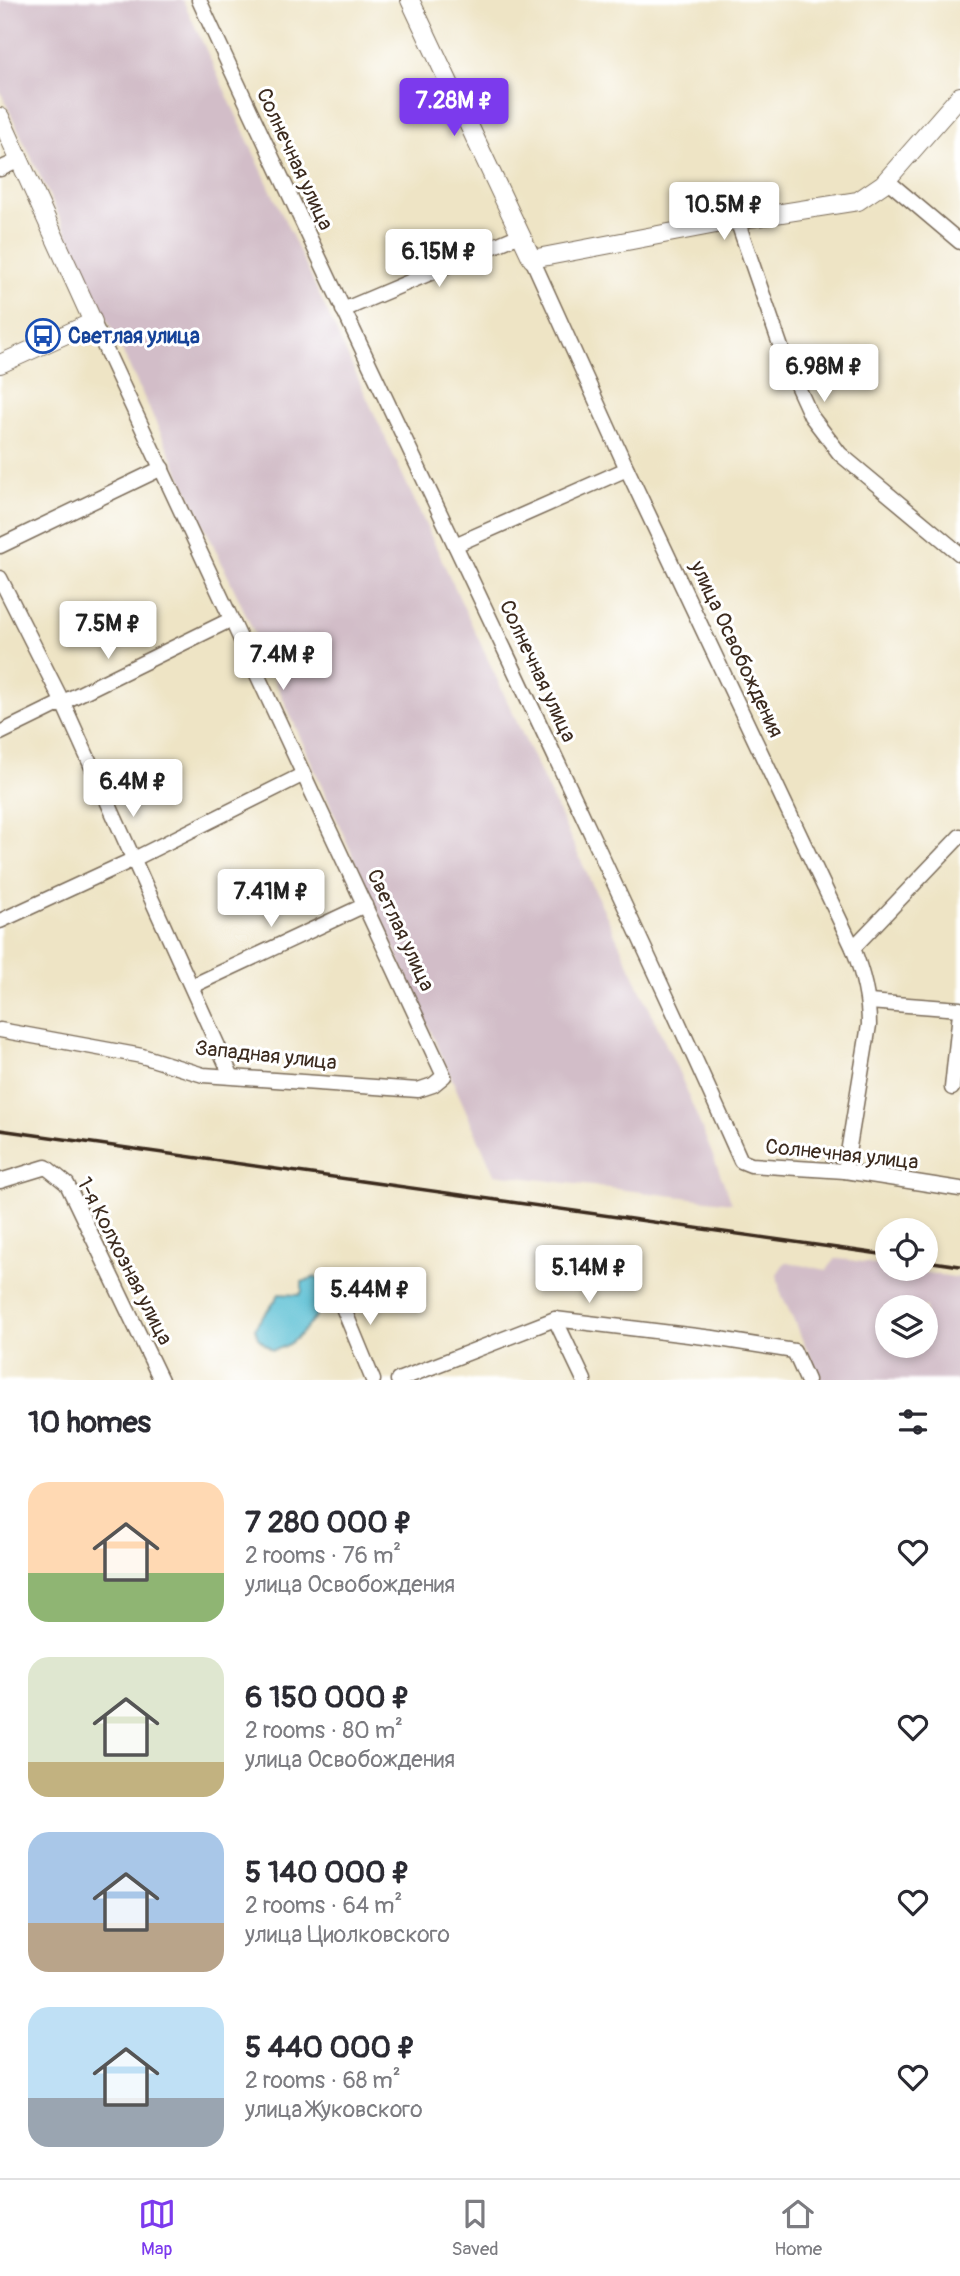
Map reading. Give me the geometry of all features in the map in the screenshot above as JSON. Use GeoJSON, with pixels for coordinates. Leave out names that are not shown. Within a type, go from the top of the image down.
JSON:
{"type":"FeatureCollection","features":[{"type":"Feature","properties":{"kind":"street","name":"Солнечная улица"},"geometry":{"type":"LineString","coordinates":[[199,0],[456,545],[741,1161],[751,1165],[845,1171],[960,1189]]}},
{"type":"Feature","properties":{"kind":"street","name":"улица Освобождения"},"geometry":{"type":"LineString","coordinates":[[410,0],[853,948],[869,1002],[869,1024],[845,1171]]}},
{"type":"Feature","properties":{"kind":"street"},"geometry":{"type":"LineString","coordinates":[[532,260],[737,220],[849,204],[873,193],[960,96]]}},
{"type":"Feature","properties":{"kind":"street","name":"Светлая улица"},"geometry":{"type":"LineString","coordinates":[[0,117],[230,620],[444,1076]]}},
{"type":"Feature","properties":{"kind":"street"},"geometry":{"type":"LineString","coordinates":[[0,169],[20,160]]}},
{"type":"Feature","properties":{"kind":"street"},"geometry":{"type":"LineString","coordinates":[[888,178],[960,242]]}},
{"type":"Feature","properties":{"kind":"street"},"geometry":{"type":"LineString","coordinates":[[737,220],[785,359],[811,416],[840,454],[960,554]]}},
{"type":"Feature","properties":{"kind":"street"},"geometry":{"type":"LineString","coordinates":[[344,310],[520,234]]}},
{"type":"Feature","properties":{"kind":"street"},"geometry":{"type":"LineString","coordinates":[[0,363],[93,322]]}},
{"type":"Feature","properties":{"kind":"street"},"geometry":{"type":"LineString","coordinates":[[0,546],[162,468]]}},
{"type":"Feature","properties":{"kind":"street"},"geometry":{"type":"LineString","coordinates":[[456,545],[627,469]]}},
{"type":"Feature","properties":{"kind":"street"},"geometry":{"type":"LineString","coordinates":[[0,579],[63,704],[231,1075]]}},
{"type":"Feature","properties":{"kind":"street"},"geometry":{"type":"LineString","coordinates":[[0,733],[230,620]]}},
{"type":"Feature","properties":{"kind":"street"},"geometry":{"type":"LineString","coordinates":[[0,921],[302,775]]}},
{"type":"Feature","properties":{"kind":"street"},"geometry":{"type":"LineString","coordinates":[[853,948],[960,836]]}},
{"type":"Feature","properties":{"kind":"street"},"geometry":{"type":"LineString","coordinates":[[192,986],[365,905]]}},
{"type":"Feature","properties":{"kind":"street"},"geometry":{"type":"LineString","coordinates":[[869,1002],[960,1011],[952,1087]]}},
{"type":"Feature","properties":{"kind":"street","name":"Западная улица"},"geometry":{"type":"LineString","coordinates":[[1,1028],[142,1056],[203,1075],[418,1090],[433,1085],[444,1076]]}},
{"type":"Feature","properties":{"kind":"street","name":"1-я Колхозная улица"},"geometry":{"type":"LineString","coordinates":[[0,1181],[46,1167],[67,1184],[161,1380]]}},
{"type":"Feature","properties":{"kind":"street"},"geometry":{"type":"LineString","coordinates":[[335,1288],[373,1380]]}},
{"type":"Feature","properties":{"kind":"street"},"geometry":{"type":"LineString","coordinates":[[555,1319],[584,1380]]}},
{"type":"Feature","properties":{"kind":"street"},"geometry":{"type":"LineString","coordinates":[[398,1380],[555,1319],[713,1338],[794,1351],[807,1380]]}},
{"type":"Feature","properties":{"kind":"shaded area"},"geometry":{"type":"Polygon","coordinates":[[[0,0],[183,0],[681,1077],[732,1203],[494,1174],[242,606],[0,91],[0,0]]]}},
{"type":"Feature","properties":{"kind":"shaded area"},"geometry":{"type":"Polygon","coordinates":[[[836,1258],[875,1264],[875,1281],[938,1281],[938,1275],[960,1278],[960,1380],[821,1380],[780,1291],[777,1274],[785,1262],[827,1270],[836,1258]]]}},
{"type":"Feature","properties":{"kind":"water"},"geometry":{"type":"Polygon","coordinates":[[[316,1277],[332,1295],[298,1337],[281,1348],[272,1350],[258,1338],[255,1328],[258,1323],[279,1294],[299,1295],[302,1282],[316,1277]]]}},
{"type":"Feature","properties":{"kind":"railway"},"geometry":{"type":"LineString","coordinates":[[0,1130],[875,1253]]}},
{"type":"Feature","properties":{"kind":"railway"},"geometry":{"type":"LineString","coordinates":[[938,1263],[960,1266]]}},
{"type":"Feature","properties":{"kind":"place","name":"Светлая улица"},"geometry":{"type":"Point","coordinates":[43,336]}}]}
